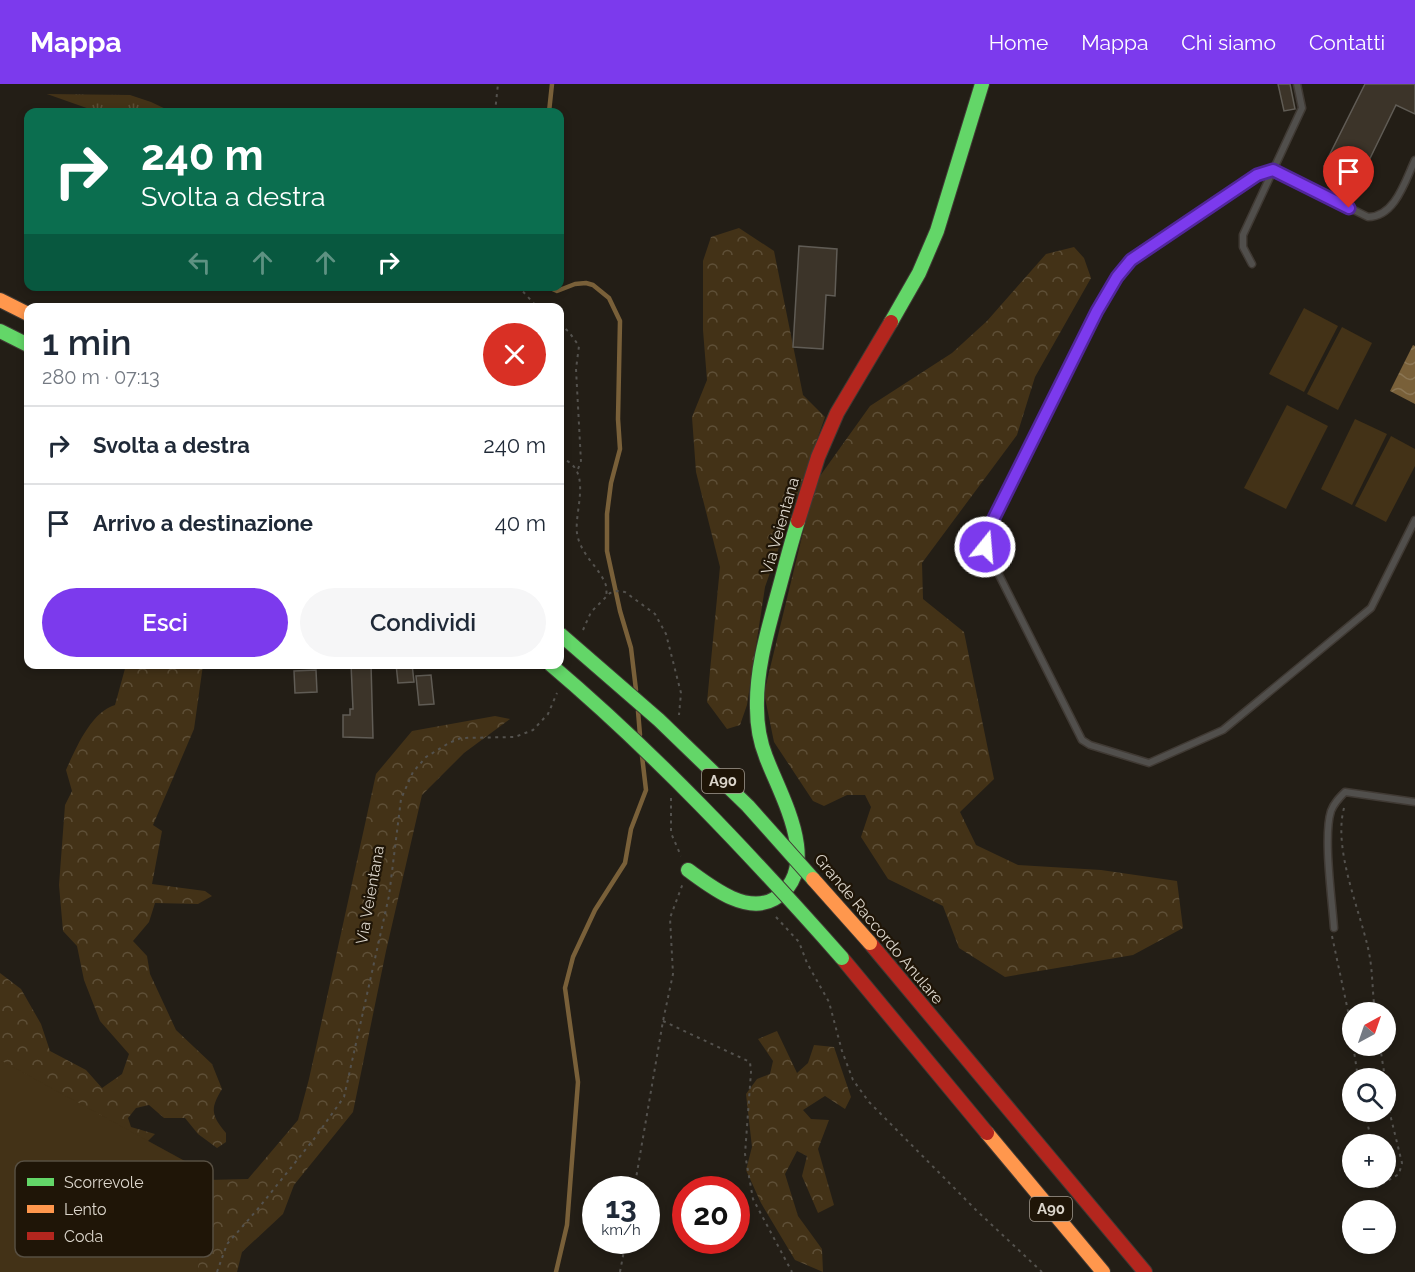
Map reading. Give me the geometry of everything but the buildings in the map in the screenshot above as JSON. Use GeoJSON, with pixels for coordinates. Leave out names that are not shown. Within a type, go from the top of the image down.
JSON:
{"type":"FeatureCollection","features":[{"type":"Feature","properties":{"kind":"main road","name":"Via Veientana"},"geometry":{"type":"LineString","coordinates":[[765,904],[782,894],[790,885],[797,864],[794,820],[763,748],[757,712],[761,661],[784,569],[804,500],[828,432],[854,382],[907,295],[930,250],[982,84]]}},
{"type":"Feature","properties":{"kind":"main road"},"geometry":{"type":"LineString","coordinates":[[0,300],[24,312]]}},
{"type":"Feature","properties":{"kind":"main road"},"geometry":{"type":"LineString","coordinates":[[0,331],[24,343]]}},
{"type":"Feature","properties":{"kind":"main road","name":"Grande Raccordo Anulare"},"geometry":{"type":"LineString","coordinates":[[564,637],[659,720],[748,806],[870,943],[1145,1272]]}},
{"type":"Feature","properties":{"kind":"main road","name":"A90"},"geometry":{"type":"LineString","coordinates":[[556,669],[610,716],[683,785],[769,876],[842,958],[1103,1272]]}},
{"type":"Feature","properties":{"kind":"main road"},"geometry":{"type":"LineString","coordinates":[[688,870],[726,895],[747,903],[765,904]]}},
{"type":"Feature","properties":{"kind":"lane"},"geometry":{"type":"LineString","coordinates":[[1252,264],[1243,247],[1243,235],[1302,108],[1297,84]]}},
{"type":"Feature","properties":{"kind":"lane"},"geometry":{"type":"LineString","coordinates":[[1415,160],[1398,196],[1386,212],[1376,217],[1368,217],[1273,170],[1257,175],[1140,253],[1117,277],[1097,311],[987,532],[984,543],[1082,740],[1090,745],[1149,763],[1223,730],[1371,608],[1415,520]]}},
{"type":"Feature","properties":{"kind":"lane"},"geometry":{"type":"LineString","coordinates":[[1334,927],[1329,822],[1332,809],[1345,792],[1415,802]]}},
{"type":"Feature","properties":{"kind":"path"},"geometry":{"type":"LineString","coordinates":[[495,108],[498,84]]}},
{"type":"Feature","properties":{"kind":"path"},"geometry":{"type":"LineString","coordinates":[[523,291],[533,303]]}},
{"type":"Feature","properties":{"kind":"path"},"geometry":{"type":"LineString","coordinates":[[564,328],[579,346],[576,369],[581,462],[577,471]]}},
{"type":"Feature","properties":{"kind":"path"},"geometry":{"type":"LineString","coordinates":[[564,459],[577,471],[580,485],[577,534],[587,558],[605,583],[607,597]]}},
{"type":"Feature","properties":{"kind":"path"},"geometry":{"type":"LineString","coordinates":[[582,632],[591,612],[610,593],[626,592]]}},
{"type":"Feature","properties":{"kind":"path","name":"Via Veientana"},"geometry":{"type":"LineString","coordinates":[[217,1272],[227,1244],[314,1139],[344,1096],[389,896],[401,799],[413,772],[426,757],[461,738],[515,737],[533,730],[548,714],[556,693]]}},
{"type":"Feature","properties":{"kind":"path"},"geometry":{"type":"LineString","coordinates":[[1358,794],[1345,806],[1341,823],[1356,909],[1369,949],[1374,1002]]}},
{"type":"Feature","properties":{"kind":"path"},"geometry":{"type":"LineString","coordinates":[[636,1176],[673,974],[670,918],[688,870]]}},
{"type":"Feature","properties":{"kind":"path"},"geometry":{"type":"LineString","coordinates":[[765,904],[799,942],[807,963],[829,1002],[842,1051],[853,1080],[869,1102],[976,1210],[1042,1272]]}},
{"type":"Feature","properties":{"kind":"path"},"geometry":{"type":"LineString","coordinates":[[1334,927],[1331,937],[1348,1011],[1357,1068]]}},
{"type":"Feature","properties":{"kind":"path"},"geometry":{"type":"LineString","coordinates":[[663,1021],[750,1062],[745,1154],[753,1199],[792,1272]]}},
{"type":"Feature","properties":{"kind":"path"},"geometry":{"type":"LineString","coordinates":[[1396,1138],[1402,1163],[1399,1174],[1396,1176]]}},
{"type":"Feature","properties":{"kind":"path"},"geometry":{"type":"LineString","coordinates":[[620,1272],[623,1254]]}},
{"type":"Feature","properties":{"kind":"green space"},"geometry":{"type":"Polygon","coordinates":[[[47,94],[130,95],[164,108],[87,108],[47,94]]]}},
{"type":"Feature","properties":{"kind":"green space"},"geometry":{"type":"Polygon","coordinates":[[[739,228],[774,251],[803,395],[825,417],[765,587],[747,705],[740,725],[727,729],[707,702],[720,567],[696,472],[692,417],[707,380],[703,330],[703,261],[711,237],[739,228]]]}},
{"type":"Feature","properties":{"kind":"green space"},"geometry":{"type":"Polygon","coordinates":[[[1074,247],[1084,258],[1091,278],[1035,377],[1017,435],[922,563],[923,599],[964,632],[994,779],[960,812],[976,845],[1018,865],[1101,870],[1177,881],[1183,928],[1133,955],[1005,977],[959,948],[943,906],[888,879],[861,837],[871,807],[865,795],[847,795],[824,806],[813,801],[774,742],[764,693],[815,483],[870,406],[952,353],[987,321],[1046,254],[1074,247]]]}},
{"type":"Feature","properties":{"kind":"green space"},"geometry":{"type":"Polygon","coordinates":[[[1304,308],[1338,326],[1304,392],[1269,374],[1304,308]]]}},
{"type":"Feature","properties":{"kind":"green space"},"geometry":{"type":"Polygon","coordinates":[[[1342,327],[1372,343],[1338,410],[1307,394],[1342,327]]]}},
{"type":"Feature","properties":{"kind":"green space"},"geometry":{"type":"Polygon","coordinates":[[[1287,405],[1328,426],[1286,509],[1244,488],[1287,405]]]}},
{"type":"Feature","properties":{"kind":"green space"},"geometry":{"type":"Polygon","coordinates":[[[1355,419],[1387,434],[1352,505],[1321,489],[1355,419]]]}},
{"type":"Feature","properties":{"kind":"green space"},"geometry":{"type":"Polygon","coordinates":[[[1391,436],[1415,449],[1415,466],[1386,522],[1355,506],[1391,436]]]}},
{"type":"Feature","properties":{"kind":"green space"},"geometry":{"type":"Polygon","coordinates":[[[125,669],[202,669],[194,729],[153,825],[162,831],[152,884],[205,891],[212,896],[198,904],[155,903],[149,922],[133,941],[147,956],[150,974],[176,1030],[212,1064],[222,1089],[215,1102],[214,1112],[217,1121],[226,1133],[226,1142],[217,1148],[198,1134],[185,1118],[164,1118],[149,1105],[136,1108],[128,1118],[131,1127],[155,1134],[147,1142],[0,1089],[0,973],[21,989],[41,1024],[50,1051],[86,1070],[102,1088],[122,1074],[129,1054],[100,1021],[84,980],[77,946],[63,931],[59,885],[65,805],[72,791],[66,770],[85,732],[99,715],[115,705],[125,669]]]}},
{"type":"Feature","properties":{"kind":"green space"},"geometry":{"type":"Polygon","coordinates":[[[495,716],[510,719],[464,753],[422,795],[386,951],[353,1112],[294,1185],[283,1214],[242,1252],[237,1272],[189,1272],[189,1257],[213,1257],[213,1180],[248,1179],[298,1120],[376,774],[412,731],[495,716]]]}},
{"type":"Feature","properties":{"kind":"green space"},"geometry":{"type":"Polygon","coordinates":[[[777,1031],[797,1073],[808,1063],[814,1045],[834,1047],[851,1097],[845,1109],[825,1096],[803,1110],[811,1119],[829,1120],[818,1149],[834,1205],[818,1213],[802,1176],[807,1156],[797,1151],[785,1174],[798,1216],[822,1249],[823,1272],[795,1260],[761,1203],[746,1170],[752,1147],[746,1094],[757,1079],[770,1074],[773,1061],[758,1039],[777,1031]]]}},
{"type":"Feature","properties":{"kind":"green space"},"geometry":{"type":"Polygon","coordinates":[[[0,1060],[185,1161],[15,1161],[15,1257],[199,1257],[197,1272],[0,1272],[0,1060]]]}},
{"type":"Feature","properties":{"kind":"water"},"geometry":{"type":"Polygon","coordinates":[[[1413,345],[1415,346],[1415,404],[1390,391],[1413,345]]]}},
{"type":"Feature","properties":{"kind":"waterway"},"geometry":{"type":"LineString","coordinates":[[549,108],[552,84]]}},
{"type":"Feature","properties":{"kind":"waterway"},"geometry":{"type":"LineString","coordinates":[[564,288],[575,284],[593,285],[609,298],[620,321],[618,419],[620,449],[611,483],[607,514],[607,551],[631,648],[636,690]]}},
{"type":"Feature","properties":{"kind":"waterway"},"geometry":{"type":"LineString","coordinates":[[638,711],[640,735]]}},
{"type":"Feature","properties":{"kind":"waterway"},"geometry":{"type":"LineString","coordinates":[[556,1272],[567,1225],[578,1082],[565,988],[573,957],[595,910],[625,863],[631,829],[646,790],[642,756]]}},
{"type":"Feature","properties":{"kind":"traffic: fast"},"geometry":{"type":"LineString","coordinates":[[891,322],[919,273],[937,231],[982,84]]}},
{"type":"Feature","properties":{"kind":"traffic: fast"},"geometry":{"type":"LineString","coordinates":[[0,331],[24,343]]}},
{"type":"Feature","properties":{"kind":"traffic: fast"},"geometry":{"type":"LineString","coordinates":[[688,870],[717,890],[740,901],[752,903],[763,903],[774,899],[789,886],[796,870],[798,851],[794,831],[762,745],[758,727],[757,694],[763,652],[798,521]]}},
{"type":"Feature","properties":{"kind":"traffic: fast"},"geometry":{"type":"LineString","coordinates":[[564,637],[659,720],[748,806],[813,879]]}},
{"type":"Feature","properties":{"kind":"traffic: fast"},"geometry":{"type":"LineString","coordinates":[[556,669],[665,769],[842,958]]}},
{"type":"Feature","properties":{"kind":"traffic: slow"},"geometry":{"type":"LineString","coordinates":[[0,300],[24,312]]}},
{"type":"Feature","properties":{"kind":"traffic: slow"},"geometry":{"type":"LineString","coordinates":[[813,879],[870,943]]}},
{"type":"Feature","properties":{"kind":"traffic: slow"},"geometry":{"type":"LineString","coordinates":[[987,1133],[1103,1272]]}},
{"type":"Feature","properties":{"kind":"traffic: jam"},"geometry":{"type":"LineString","coordinates":[[798,521],[818,457],[837,413],[891,322]]}},
{"type":"Feature","properties":{"kind":"traffic: jam"},"geometry":{"type":"LineString","coordinates":[[870,943],[1145,1272]]}},
{"type":"Feature","properties":{"kind":"traffic: jam"},"geometry":{"type":"LineString","coordinates":[[842,958],[987,1133]]}},
{"type":"Feature","properties":{"kind":"route"},"geometry":{"type":"LineString","coordinates":[[985,547],[987,532],[1097,311],[1117,277],[1131,260],[1257,175],[1273,170],[1349,208]]}}]}
